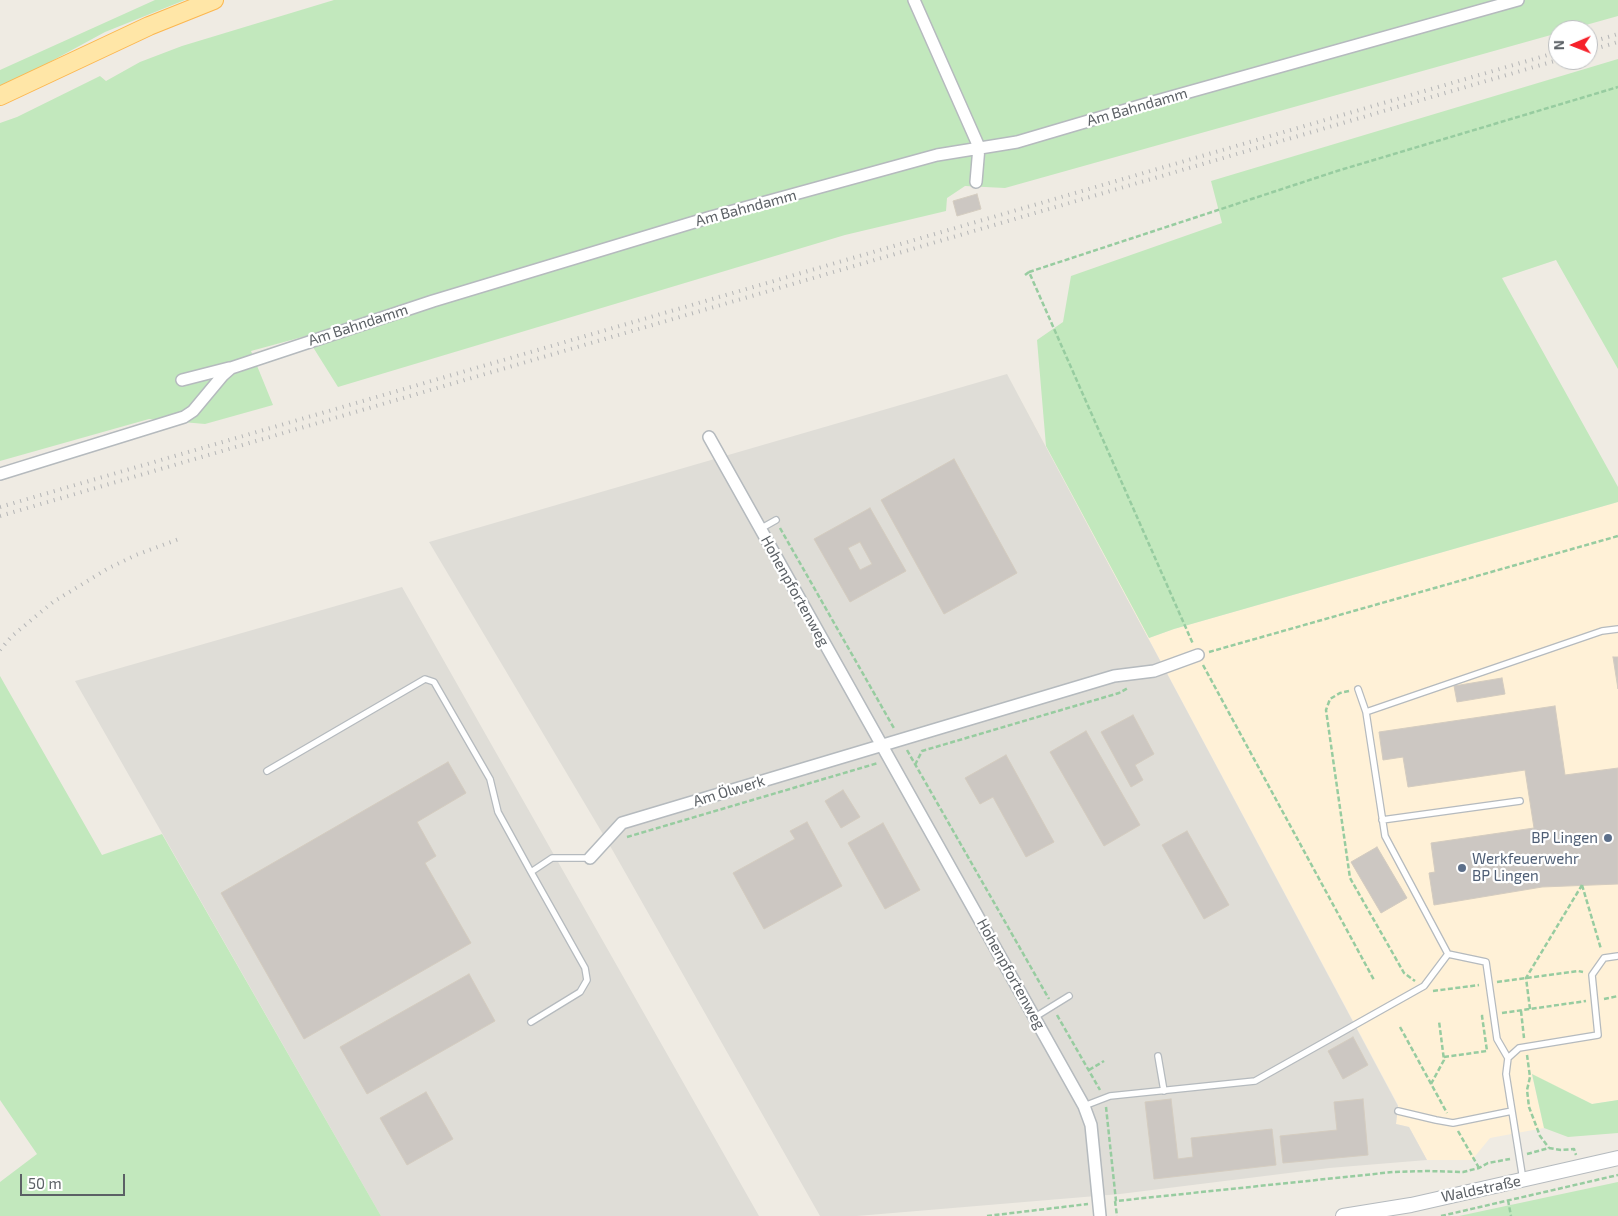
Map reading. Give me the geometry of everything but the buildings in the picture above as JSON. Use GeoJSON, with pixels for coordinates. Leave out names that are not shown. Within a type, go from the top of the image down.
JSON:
{"type":"FeatureCollection","features":[{"type":"Feature","properties":{"kind":"main road"},"geometry":{"type":"LineString","coordinates":[[0,96],[149,26],[214,0]]}},
{"type":"Feature","properties":{"kind":"street"},"geometry":{"type":"LineString","coordinates":[[914,0],[978,147],[976,182]]}},
{"type":"Feature","properties":{"kind":"street","name":"Am Bahndamm"},"geometry":{"type":"LineString","coordinates":[[182,380],[231,368],[433,301],[711,217],[937,156],[978,147],[1017,142],[1518,0]]}},
{"type":"Feature","properties":{"kind":"street"},"geometry":{"type":"LineString","coordinates":[[0,474],[184,417],[194,411],[231,368]]}},
{"type":"Feature","properties":{"kind":"street","name":"Hohenpfortenweg"},"geometry":{"type":"LineString","coordinates":[[708,437],[1084,1106],[1091,1125],[1100,1216]]}},
{"type":"Feature","properties":{"kind":"street"},"geometry":{"type":"LineString","coordinates":[[882,745],[1114,676],[1154,671],[1198,655]]}},
{"type":"Feature","properties":{"kind":"street","name":"Am Ölwerk"},"geometry":{"type":"LineString","coordinates":[[590,858],[622,823],[882,745]]}},
{"type":"Feature","properties":{"kind":"street","name":"Waldstraße"},"geometry":{"type":"LineString","coordinates":[[1343,1216],[1410,1205],[1618,1158]]}},
{"type":"Feature","properties":{"kind":"lane"},"geometry":{"type":"LineString","coordinates":[[760,529],[776,520]]}},
{"type":"Feature","properties":{"kind":"lane"},"geometry":{"type":"LineString","coordinates":[[1366,712],[1602,631],[1618,629]]}},
{"type":"Feature","properties":{"kind":"lane"},"geometry":{"type":"LineString","coordinates":[[267,771],[425,679],[434,682],[490,779],[498,812],[585,968],[587,980],[580,992],[531,1022]]}},
{"type":"Feature","properties":{"kind":"lane"},"geometry":{"type":"LineString","coordinates":[[1358,690],[1366,712],[1384,836],[1448,954],[1486,962],[1497,1039],[1508,1058],[1506,1074],[1523,1180]]}},
{"type":"Feature","properties":{"kind":"lane"},"geometry":{"type":"LineString","coordinates":[[1382,820],[1520,801]]}},
{"type":"Feature","properties":{"kind":"lane"},"geometry":{"type":"LineString","coordinates":[[531,872],[552,858],[590,858]]}},
{"type":"Feature","properties":{"kind":"lane"},"geometry":{"type":"LineString","coordinates":[[1084,1106],[1104,1098],[1255,1081],[1424,986],[1448,954]]}},
{"type":"Feature","properties":{"kind":"lane"},"geometry":{"type":"LineString","coordinates":[[1508,1058],[1519,1048],[1598,1035],[1592,975],[1604,958],[1618,956]]}},
{"type":"Feature","properties":{"kind":"lane"},"geometry":{"type":"LineString","coordinates":[[1035,1017],[1070,996]]}},
{"type":"Feature","properties":{"kind":"lane"},"geometry":{"type":"LineString","coordinates":[[1158,1056],[1164,1091]]}},
{"type":"Feature","properties":{"kind":"lane"},"geometry":{"type":"LineString","coordinates":[[1398,1111],[1453,1122],[1512,1111]]}},
{"type":"Feature","properties":{"kind":"path"},"geometry":{"type":"LineString","coordinates":[[1026,275],[1029,272],[1337,171],[1618,87]]}},
{"type":"Feature","properties":{"kind":"path"},"geometry":{"type":"LineString","coordinates":[[1029,272],[1198,655],[1374,980]]}},
{"type":"Feature","properties":{"kind":"path"},"geometry":{"type":"LineString","coordinates":[[776,520],[1104,1098],[1117,1216]]}},
{"type":"Feature","properties":{"kind":"path"},"geometry":{"type":"LineString","coordinates":[[1198,655],[1618,536]]}},
{"type":"Feature","properties":{"kind":"path"},"geometry":{"type":"LineString","coordinates":[[915,765],[922,751],[1119,693],[1133,684]]}},
{"type":"Feature","properties":{"kind":"path"},"geometry":{"type":"LineString","coordinates":[[625,838],[890,760]]}},
{"type":"Feature","properties":{"kind":"path"},"geometry":{"type":"LineString","coordinates":[[1530,1010],[1526,978],[1582,885],[1604,958]]}},
{"type":"Feature","properties":{"kind":"path"},"geometry":{"type":"LineString","coordinates":[[1444,1057],[1487,1050],[1482,1016],[1618,996]]}},
{"type":"Feature","properties":{"kind":"path"},"geometry":{"type":"LineString","coordinates":[[1521,1011],[1530,1077],[1527,1090],[1530,1107],[1540,1136],[1550,1148]]}},
{"type":"Feature","properties":{"kind":"path"},"geometry":{"type":"LineString","coordinates":[[1400,1027],[1431,1084],[1444,1060],[1438,1021]]}},
{"type":"Feature","properties":{"kind":"path"},"geometry":{"type":"LineString","coordinates":[[1089,1070],[1104,1061]]}},
{"type":"Feature","properties":{"kind":"path"},"geometry":{"type":"LineString","coordinates":[[987,1216],[1116,1200],[1393,1172],[1463,1172],[1479,1168]]}},
{"type":"Feature","properties":{"kind":"path"},"geometry":{"type":"LineString","coordinates":[[1441,1216],[1618,1175]]}},
{"type":"Feature","properties":{"kind":"path"},"geometry":{"type":"LineString","coordinates":[[1509,1184],[1508,1202],[1511,1216]]}},
{"type":"Feature","properties":{"kind":"shaded area"},"geometry":{"type":"Polygon","coordinates":[[[1007,374],[1149,638],[1174,629],[1618,502],[1618,1100],[1592,1104],[1532,1075],[1544,1128],[1490,1138],[1472,1160],[1427,1160],[1409,1127],[1396,1124],[1398,1105],[1007,374]]]}},
{"type":"Feature","properties":{"kind":"shaded area"},"geometry":{"type":"Polygon","coordinates":[[[1007,374],[1398,1106],[1396,1124],[1409,1127],[1427,1160],[1329,1168],[1120,1194],[857,1216],[820,1216],[613,851],[429,542],[1007,374]]]}},
{"type":"Feature","properties":{"kind":"shaded area"},"geometry":{"type":"Polygon","coordinates":[[[402,587],[759,1216],[381,1216],[75,681],[402,587]]]}},
{"type":"Feature","properties":{"kind":"green space"},"geometry":{"type":"Polygon","coordinates":[[[155,0],[185,0],[105,32],[0,87],[0,70],[155,0]]]}},
{"type":"Feature","properties":{"kind":"green space"},"geometry":{"type":"Polygon","coordinates":[[[334,0],[1618,0],[1618,16],[1598,22],[1598,20],[1548,20],[1548,36],[1005,188],[965,186],[947,198],[946,211],[845,235],[338,387],[306,336],[251,351],[273,405],[205,424],[149,419],[0,461],[0,123],[17,117],[100,76],[106,81],[140,62],[182,46],[334,0]]]}},
{"type":"Feature","properties":{"kind":"green space"},"geometry":{"type":"Polygon","coordinates":[[[1618,59],[1618,369],[1556,260],[1502,278],[1618,487],[1618,502],[1174,629],[1149,638],[1046,446],[1037,340],[1063,322],[1071,276],[1222,223],[1211,181],[1581,70],[1598,70],[1598,65],[1618,59]]]}},
{"type":"Feature","properties":{"kind":"green space"},"geometry":{"type":"Polygon","coordinates":[[[0,676],[102,855],[162,834],[381,1216],[0,1216],[0,1182],[37,1154],[0,1100],[0,676]]]}},
{"type":"Feature","properties":{"kind":"green space"},"geometry":{"type":"Polygon","coordinates":[[[1532,1074],[1592,1104],[1618,1100],[1618,1133],[1568,1137],[1544,1128],[1532,1074]]]}},
{"type":"Feature","properties":{"kind":"green space"},"geometry":{"type":"Polygon","coordinates":[[[1618,1182],[1618,1216],[1459,1216],[1618,1182]]]}},
{"type":"Feature","properties":{"kind":"railway"},"geometry":{"type":"LineString","coordinates":[[1598,40],[1618,34]]}},
{"type":"Feature","properties":{"kind":"railway"},"geometry":{"type":"LineString","coordinates":[[1598,48],[1618,42]]}},
{"type":"Feature","properties":{"kind":"railway"},"geometry":{"type":"LineString","coordinates":[[0,507],[1548,55]]}},
{"type":"Feature","properties":{"kind":"railway"},"geometry":{"type":"LineString","coordinates":[[0,516],[1548,63]]}},
{"type":"Feature","properties":{"kind":"railway"},"geometry":{"type":"LineString","coordinates":[[0,650],[12,636],[53,602],[107,569],[136,555],[179,539]]}},
{"type":"Feature","properties":{"kind":"place","name":"BP Lingen"},"geometry":{"type":"Point","coordinates":[1608,838]}},
{"type":"Feature","properties":{"kind":"place","name":"Werkfeuerwehr BP Lingen"},"geometry":{"type":"Point","coordinates":[1462,868]}}]}
